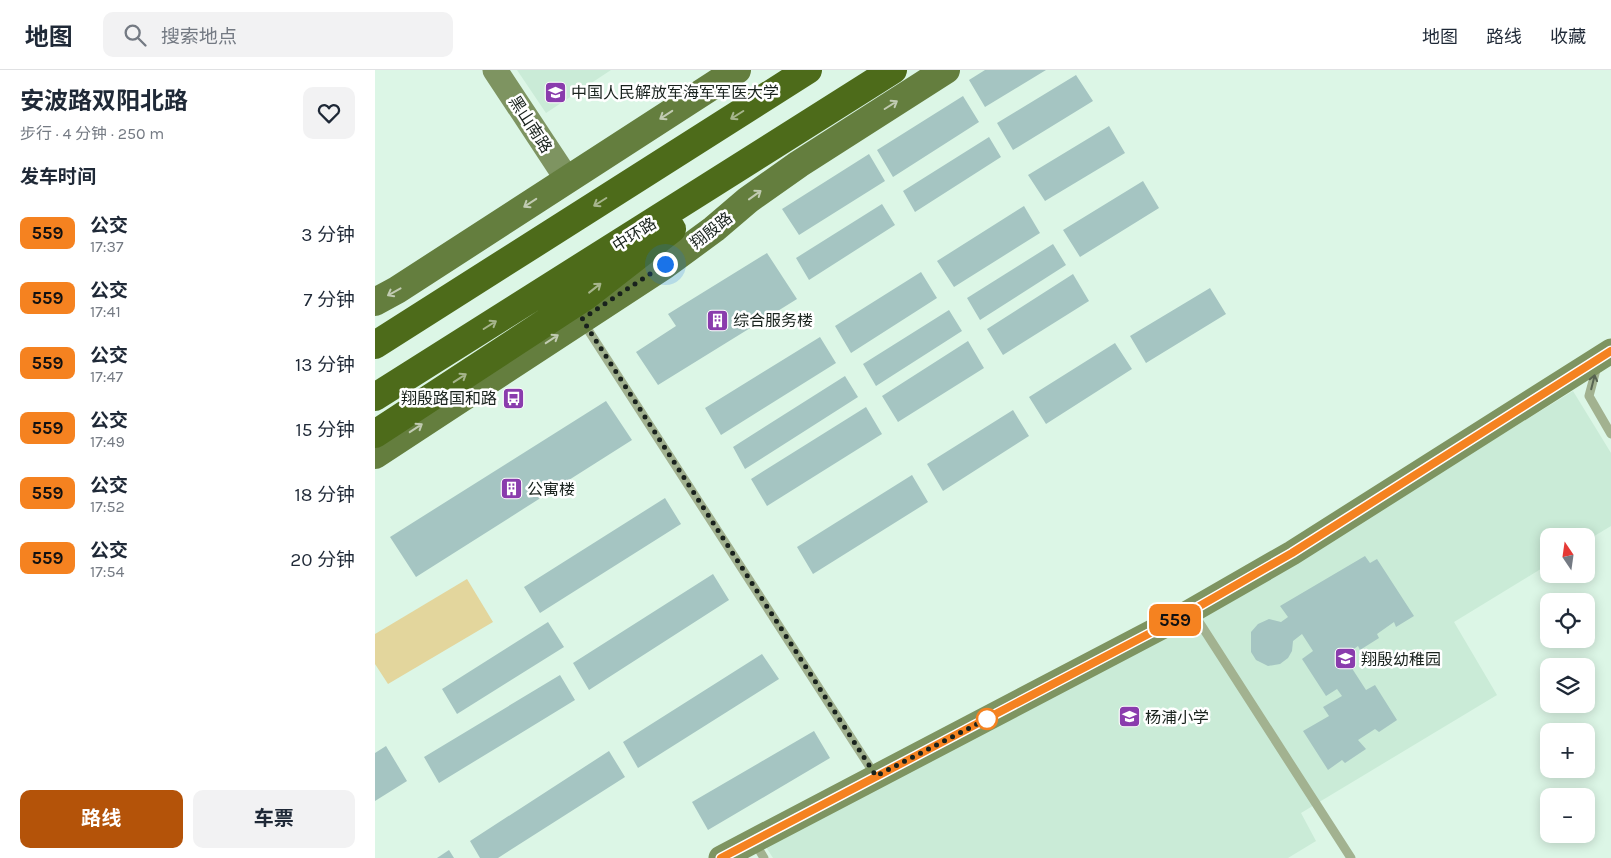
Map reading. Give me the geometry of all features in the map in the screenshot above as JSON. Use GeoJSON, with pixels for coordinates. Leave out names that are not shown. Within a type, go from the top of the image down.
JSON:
{"type":"FeatureCollection","features":[{"type":"Feature","properties":{"kind":"highway"},"geometry":{"type":"LineString","coordinates":[[375,345],[808,70]]}},
{"type":"Feature","properties":{"kind":"highway","name":"中环路"},"geometry":{"type":"LineString","coordinates":[[375,397],[893,70]]}},
{"type":"Feature","properties":{"kind":"highway"},"geometry":{"type":"LineString","coordinates":[[375,434],[585,296],[800,130]]}},
{"type":"Feature","properties":{"kind":"highway"},"geometry":{"type":"LineString","coordinates":[[375,340],[417,318]]}},
{"type":"Feature","properties":{"kind":"main road"},"geometry":{"type":"LineString","coordinates":[[375,302],[397,290],[737,70]]}},
{"type":"Feature","properties":{"kind":"main road","name":"翔殷路"},"geometry":{"type":"LineString","coordinates":[[375,455],[665,264],[714,229],[747,200],[799,164],[946,70]]}},
{"type":"Feature","properties":{"kind":"street","name":"黑山南路"},"geometry":{"type":"LineString","coordinates":[[495,70],[567,179]]}},
{"type":"Feature","properties":{"kind":"street"},"geometry":{"type":"LineString","coordinates":[[721,858],[759,849],[876,776],[1192,611],[1292,553],[1607,357]]}},
{"type":"Feature","properties":{"kind":"lane"},"geometry":{"type":"LineString","coordinates":[[582,319],[876,776]]}},
{"type":"Feature","properties":{"kind":"lane"},"geometry":{"type":"LineString","coordinates":[[1607,357],[1589,396],[1611,434]]}},
{"type":"Feature","properties":{"kind":"lane"},"geometry":{"type":"LineString","coordinates":[[1192,611],[1351,858]]}},
{"type":"Feature","properties":{"kind":"shaded area","name":"中国人民解放军海军军医大学"},"geometry":{"type":"Polygon","coordinates":[[[517,70],[611,70],[546,113],[517,70]]]}},
{"type":"Feature","properties":{"kind":"shaded area"},"geometry":{"type":"Polygon","coordinates":[[[1573,391],[1611,453],[1611,526],[1595,536],[1595,528],[1540,528],[1540,569],[1454,622],[1497,695],[1301,813],[1316,841],[1288,858],[773,858],[766,847],[1383,507],[1573,391]]]}},
{"type":"Feature","properties":{"kind":"shaded area"},"geometry":{"type":"Polygon","coordinates":[[[467,579],[493,622],[388,684],[375,664],[375,634],[467,579]]]}},
{"type":"Feature","properties":{"kind":"building"},"geometry":{"type":"Polygon","coordinates":[[[985,70],[1046,70],[985,107],[969,80],[985,70]]]}},
{"type":"Feature","properties":{"kind":"building"},"geometry":{"type":"Polygon","coordinates":[[[1076,75],[1093,101],[1013,150],[997,123],[1076,75]]]}},
{"type":"Feature","properties":{"kind":"building"},"geometry":{"type":"Polygon","coordinates":[[[963,96],[979,122],[893,177],[877,150],[963,96]]]}},
{"type":"Feature","properties":{"kind":"building"},"geometry":{"type":"Polygon","coordinates":[[[1109,126],[1125,153],[1045,201],[1028,175],[1109,126]]]}},
{"type":"Feature","properties":{"kind":"building"},"geometry":{"type":"Polygon","coordinates":[[[989,137],[1001,157],[915,212],[903,191],[989,137]]]}},
{"type":"Feature","properties":{"kind":"building"},"geometry":{"type":"Polygon","coordinates":[[[869,154],[885,181],[799,235],[782,209],[869,154]]]}},
{"type":"Feature","properties":{"kind":"building"},"geometry":{"type":"Polygon","coordinates":[[[1143,181],[1159,208],[1080,257],[1063,230],[1143,181]]]}},
{"type":"Feature","properties":{"kind":"building"},"geometry":{"type":"Polygon","coordinates":[[[882,204],[895,225],[809,280],[796,258],[882,204]]]}},
{"type":"Feature","properties":{"kind":"building"},"geometry":{"type":"Polygon","coordinates":[[[1024,206],[1040,233],[954,287],[937,261],[1024,206]]]}},
{"type":"Feature","properties":{"kind":"building"},"geometry":{"type":"Polygon","coordinates":[[[1053,244],[1066,265],[980,320],[967,298],[1053,244]]]}},
{"type":"Feature","properties":{"kind":"building","name":"综合服务楼"},"geometry":{"type":"Polygon","coordinates":[[[767,253],[797,299],[658,385],[636,352],[676,326],[668,314],[767,253]]]}},
{"type":"Feature","properties":{"kind":"building"},"geometry":{"type":"Polygon","coordinates":[[[921,272],[937,298],[851,353],[835,326],[921,272]]]}},
{"type":"Feature","properties":{"kind":"building"},"geometry":{"type":"Polygon","coordinates":[[[1073,274],[1089,301],[1003,355],[987,329],[1073,274]]]}},
{"type":"Feature","properties":{"kind":"building"},"geometry":{"type":"Polygon","coordinates":[[[1210,288],[1226,314],[1146,363],[1130,336],[1210,288]]]}},
{"type":"Feature","properties":{"kind":"building"},"geometry":{"type":"Polygon","coordinates":[[[949,310],[962,331],[876,386],[863,364],[949,310]]]}},
{"type":"Feature","properties":{"kind":"building"},"geometry":{"type":"Polygon","coordinates":[[[820,337],[836,363],[721,435],[705,408],[820,337]]]}},
{"type":"Feature","properties":{"kind":"building"},"geometry":{"type":"Polygon","coordinates":[[[968,341],[984,368],[898,422],[882,396],[968,341]]]}},
{"type":"Feature","properties":{"kind":"building"},"geometry":{"type":"Polygon","coordinates":[[[1115,343],[1132,369],[1046,424],[1029,397],[1115,343]]]}},
{"type":"Feature","properties":{"kind":"building"},"geometry":{"type":"Polygon","coordinates":[[[845,376],[858,397],[745,469],[733,447],[845,376]]]}},
{"type":"Feature","properties":{"kind":"building","name":"公寓楼"},"geometry":{"type":"Polygon","coordinates":[[[606,401],[632,440],[416,577],[390,537],[606,401]]]}},
{"type":"Feature","properties":{"kind":"building"},"geometry":{"type":"Polygon","coordinates":[[[866,407],[882,434],[767,506],[751,479],[866,407]]]}},
{"type":"Feature","properties":{"kind":"building"},"geometry":{"type":"Polygon","coordinates":[[[1013,410],[1029,436],[943,491],[927,464],[1013,410]]]}},
{"type":"Feature","properties":{"kind":"building"},"geometry":{"type":"Polygon","coordinates":[[[912,475],[928,502],[813,574],[797,547],[912,475]]]}},
{"type":"Feature","properties":{"kind":"building","name":"公寓楼"},"geometry":{"type":"Polygon","coordinates":[[[665,498],[681,524],[540,613],[524,587],[665,498]]]}},
{"type":"Feature","properties":{"kind":"building"},"geometry":{"type":"Polygon","coordinates":[[[1365,556],[1370,563],[1377,559],[1414,616],[1396,627],[1394,622],[1377,634],[1379,638],[1360,650],[1358,646],[1344,656],[1366,690],[1375,685],[1397,720],[1379,732],[1375,729],[1358,740],[1366,749],[1345,763],[1342,760],[1328,770],[1303,731],[1329,716],[1323,707],[1342,696],[1337,689],[1326,696],[1302,659],[1313,651],[1302,634],[1293,641],[1292,651],[1288,658],[1280,664],[1268,666],[1256,660],[1251,652],[1251,632],[1258,624],[1269,619],[1281,622],[1288,617],[1280,606],[1365,556]]]}},
{"type":"Feature","properties":{"kind":"building"},"geometry":{"type":"Polygon","coordinates":[[[713,574],[729,600],[589,690],[573,663],[713,574]]]}},
{"type":"Feature","properties":{"kind":"building"},"geometry":{"type":"Polygon","coordinates":[[[548,622],[564,647],[457,714],[442,689],[548,622]]]}},
{"type":"Feature","properties":{"kind":"building"},"geometry":{"type":"Polygon","coordinates":[[[762,654],[779,679],[638,768],[623,742],[762,654]]]}},
{"type":"Feature","properties":{"kind":"building"},"geometry":{"type":"Polygon","coordinates":[[[560,675],[575,700],[439,783],[424,757],[560,675]]]}},
{"type":"Feature","properties":{"kind":"building"},"geometry":{"type":"Polygon","coordinates":[[[814,731],[830,758],[708,830],[692,802],[814,731]]]}},
{"type":"Feature","properties":{"kind":"building"},"geometry":{"type":"Polygon","coordinates":[[[386,746],[407,781],[375,801],[375,753],[386,746]]]}},
{"type":"Feature","properties":{"kind":"building"},"geometry":{"type":"Polygon","coordinates":[[[609,751],[625,777],[498,858],[480,858],[470,841],[609,751]]]}},
{"type":"Feature","properties":{"kind":"building"},"geometry":{"type":"Polygon","coordinates":[[[449,850],[454,858],[437,858],[449,850]]]}},
{"type":"Feature","properties":{"kind":"bus line","name":"559"},"geometry":{"type":"LineString","coordinates":[[721,858],[1177,619],[1292,553],[1611,351]]}},
{"type":"Feature","properties":{"kind":"place","name":"中国人民解放军海军军医大学"},"geometry":{"type":"Point","coordinates":[555,92]}},
{"type":"Feature","properties":{"kind":"place","name":"综合服务楼"},"geometry":{"type":"Point","coordinates":[717,320]}},
{"type":"Feature","properties":{"kind":"place","name":"翔殷路国和路"},"geometry":{"type":"Point","coordinates":[513,398]}},
{"type":"Feature","properties":{"kind":"place","name":"公寓楼"},"geometry":{"type":"Point","coordinates":[511,489]}},
{"type":"Feature","properties":{"kind":"place","name":"翔殷幼稚园"},"geometry":{"type":"Point","coordinates":[1345,659]}},
{"type":"Feature","properties":{"kind":"place","name":"杨浦小学"},"geometry":{"type":"Point","coordinates":[1129,717]}},
{"type":"Feature","properties":{"kind":"route"},"geometry":{"type":"LineString","coordinates":[[665,264],[582,319],[876,776],[987,719]]}}]}
